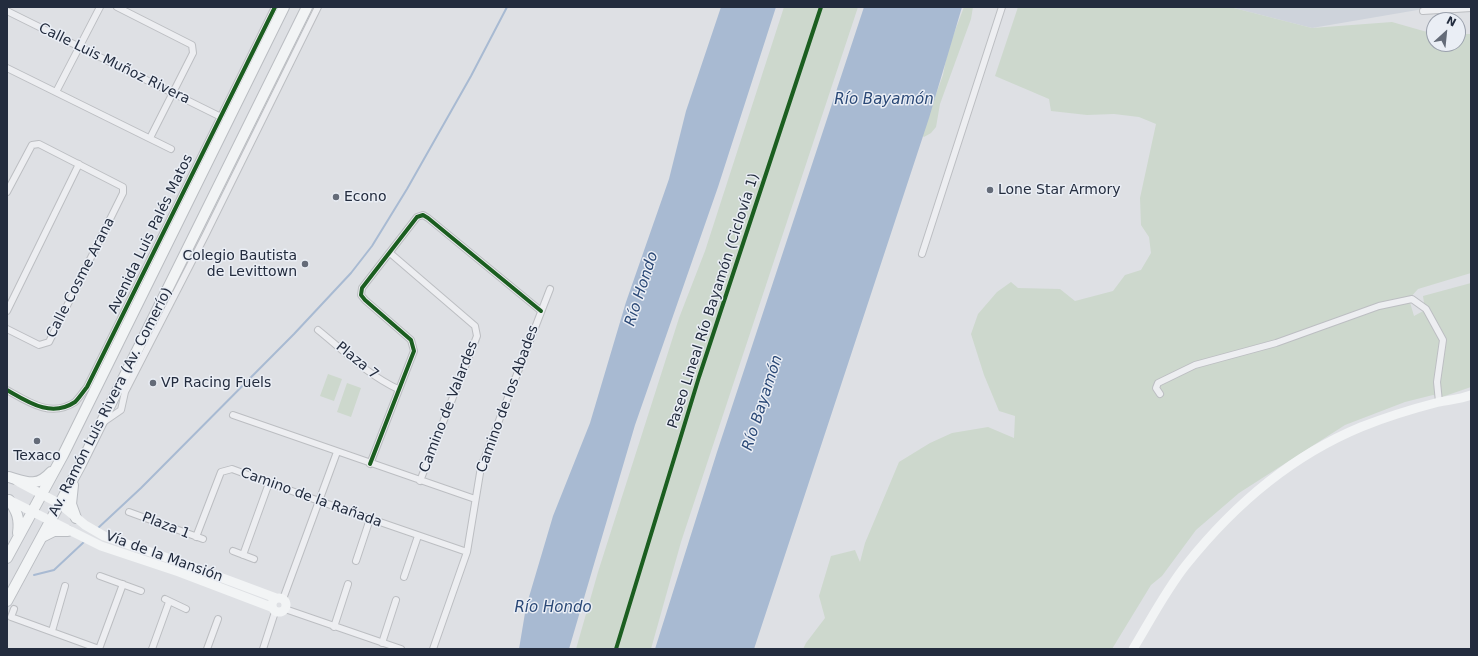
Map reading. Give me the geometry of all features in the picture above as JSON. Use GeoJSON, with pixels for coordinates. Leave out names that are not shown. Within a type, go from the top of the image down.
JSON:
{"type":"FeatureCollection","features":[{"type":"Feature","properties":{"kind":"main road","name":"Av. Ramón Luis Rivera (Av. Comerío)"},"geometry":{"type":"LineString","coordinates":[[7,558],[58,463],[284,7]]}},
{"type":"Feature","properties":{"kind":"main road","name":"Av. Ramón Luis Rivera (Av. Comerío)"},"geometry":{"type":"LineString","coordinates":[[7,601],[60,504],[101,424],[307,7]]}},
{"type":"Feature","properties":{"kind":"main road"},"geometry":{"type":"LineString","coordinates":[[8,476],[25,482],[36,482],[45,479],[58,463]]}},
{"type":"Feature","properties":{"kind":"main road"},"geometry":{"type":"LineString","coordinates":[[74,477],[71,504],[76,518]]}},
{"type":"Feature","properties":{"kind":"main road"},"geometry":{"type":"LineString","coordinates":[[8,499],[17,511],[17,539]]}},
{"type":"Feature","properties":{"kind":"main road"},"geometry":{"type":"LineString","coordinates":[[42,537],[54,530],[68,531]]}},
{"type":"Feature","properties":{"kind":"street"},"geometry":{"type":"LineString","coordinates":[[56,92],[100,7]]}},
{"type":"Feature","properties":{"kind":"street"},"geometry":{"type":"LineString","coordinates":[[117,7],[192,45],[193,53],[150,138]]}},
{"type":"Feature","properties":{"kind":"street","name":"Avenida Luis Palés Matos"},"geometry":{"type":"LineString","coordinates":[[7,390],[39,407],[58,409],[75,402],[87,387],[275,7]]}},
{"type":"Feature","properties":{"kind":"street"},"geometry":{"type":"LineString","coordinates":[[101,424],[121,410],[125,392],[205,236],[318,7]]}},
{"type":"Feature","properties":{"kind":"street"},"geometry":{"type":"LineString","coordinates":[[922,254],[1002,7]]}},
{"type":"Feature","properties":{"kind":"street"},"geometry":{"type":"LineString","coordinates":[[1423,10],[1471,8]]}},
{"type":"Feature","properties":{"kind":"street","name":"Calle Luis Muñoz Rivera"},"geometry":{"type":"LineString","coordinates":[[7,11],[221,117]]}},
{"type":"Feature","properties":{"kind":"street"},"geometry":{"type":"LineString","coordinates":[[7,69],[171,149]]}},
{"type":"Feature","properties":{"kind":"street"},"geometry":{"type":"LineString","coordinates":[[7,192],[32,145],[38,144],[80,164],[7,311]]}},
{"type":"Feature","properties":{"kind":"street","name":"Calle Cosme Arana"},"geometry":{"type":"LineString","coordinates":[[7,329],[39,345],[49,342],[123,193],[123,187],[80,164]]}},
{"type":"Feature","properties":{"kind":"street"},"geometry":{"type":"LineString","coordinates":[[370,464],[414,351],[414,344],[361,295],[362,288],[417,217],[423,215],[541,311]]}},
{"type":"Feature","properties":{"kind":"street","name":"Camino de Valardes"},"geometry":{"type":"LineString","coordinates":[[390,252],[475,326],[477,330],[477,336],[420,481]]}},
{"type":"Feature","properties":{"kind":"street","name":"Camino de los Abades"},"geometry":{"type":"LineString","coordinates":[[433,649],[467,552],[481,467],[550,289]]}},
{"type":"Feature","properties":{"kind":"street"},"geometry":{"type":"LineString","coordinates":[[1160,394],[1156,388],[1158,383],[1196,365],[1276,343],[1379,306],[1412,299],[1426,310],[1443,340],[1437,382],[1439,402]]}},
{"type":"Feature","properties":{"kind":"street","name":"Plaza 7"},"geometry":{"type":"LineString","coordinates":[[318,330],[370,373],[381,381],[398,389]]}},
{"type":"Feature","properties":{"kind":"street"},"geometry":{"type":"LineString","coordinates":[[1133,649],[1171,586],[1186,565],[1202,545],[1261,487],[1308,454],[1358,428],[1385,418],[1439,402],[1471,395]]}},
{"type":"Feature","properties":{"kind":"street"},"geometry":{"type":"LineString","coordinates":[[233,415],[370,464],[475,499]]}},
{"type":"Feature","properties":{"kind":"street"},"geometry":{"type":"LineString","coordinates":[[263,649],[273,609],[272,603],[280,599],[319,502],[337,452]]}},
{"type":"Feature","properties":{"kind":"street","name":"Camino de la Rañada"},"geometry":{"type":"LineString","coordinates":[[196,537],[221,472],[232,469],[319,502],[467,552]]}},
{"type":"Feature","properties":{"kind":"street","name":"Vía de la Mansión"},"geometry":{"type":"LineString","coordinates":[[8,476],[60,504],[76,518],[95,531],[280,599]]}},
{"type":"Feature","properties":{"kind":"street"},"geometry":{"type":"LineString","coordinates":[[243,555],[269,483]]}},
{"type":"Feature","properties":{"kind":"street","name":"Vía de la Mansión"},"geometry":{"type":"LineString","coordinates":[[8,499],[86,540],[179,572],[273,609]]}},
{"type":"Feature","properties":{"kind":"street","name":"Plaza 1"},"geometry":{"type":"LineString","coordinates":[[129,512],[203,539]]}},
{"type":"Feature","properties":{"kind":"street"},"geometry":{"type":"LineString","coordinates":[[356,561],[370,519]]}},
{"type":"Feature","properties":{"kind":"street"},"geometry":{"type":"LineString","coordinates":[[404,577],[418,536]]}},
{"type":"Feature","properties":{"kind":"street"},"geometry":{"type":"LineString","coordinates":[[233,551],[254,559]]}},
{"type":"Feature","properties":{"kind":"street"},"geometry":{"type":"LineString","coordinates":[[100,576],[141,591]]}},
{"type":"Feature","properties":{"kind":"street"},"geometry":{"type":"LineString","coordinates":[[14,609],[11,617],[96,648],[123,584]]}},
{"type":"Feature","properties":{"kind":"street"},"geometry":{"type":"LineString","coordinates":[[334,626],[348,584]]}},
{"type":"Feature","properties":{"kind":"street"},"geometry":{"type":"LineString","coordinates":[[52,631],[65,586]]}},
{"type":"Feature","properties":{"kind":"street"},"geometry":{"type":"LineString","coordinates":[[280,599],[286,606],[285,609]]}},
{"type":"Feature","properties":{"kind":"street"},"geometry":{"type":"LineString","coordinates":[[382,643],[396,600]]}},
{"type":"Feature","properties":{"kind":"street"},"geometry":{"type":"LineString","coordinates":[[152,649],[167,601],[186,609]]}},
{"type":"Feature","properties":{"kind":"street"},"geometry":{"type":"LineString","coordinates":[[273,609],[281,612],[285,609],[401,649]]}},
{"type":"Feature","properties":{"kind":"street"},"geometry":{"type":"LineString","coordinates":[[207,649],[218,619]]}},
{"type":"Feature","properties":{"kind":"shaded area"},"geometry":{"type":"Polygon","coordinates":[[[784,7],[858,7],[681,542],[651,649],[576,649],[598,572],[679,318],[705,251],[784,7]]]}},
{"type":"Feature","properties":{"kind":"shaded area"},"geometry":{"type":"Polygon","coordinates":[[[964,7],[973,7],[971,19],[940,104],[936,127],[931,133],[924,137],[921,135],[943,75],[948,49],[964,7]]]}},
{"type":"Feature","properties":{"kind":"shaded area"},"geometry":{"type":"Polygon","coordinates":[[[1018,7],[1230,7],[1312,28],[1392,22],[1426,32],[1426,52],[1466,52],[1466,34],[1471,34],[1471,273],[1418,289],[1409,299],[1414,316],[1425,310],[1423,296],[1471,283],[1471,387],[1442,397],[1433,395],[1405,402],[1345,425],[1239,493],[1196,530],[1162,576],[1151,585],[1112,649],[803,649],[825,618],[819,596],[831,556],[855,550],[860,562],[865,543],[899,462],[930,443],[952,433],[988,427],[1014,438],[1015,416],[999,411],[984,375],[971,334],[978,314],[997,292],[1011,282],[1018,288],[1060,289],[1075,301],[1113,291],[1125,275],[1141,270],[1151,253],[1149,237],[1141,225],[1140,198],[1156,124],[1139,117],[1114,114],[1087,115],[1051,111],[1049,99],[995,76],[1018,7]]]}},
{"type":"Feature","properties":{"kind":"shaded area"},"geometry":{"type":"Polygon","coordinates":[[[1230,7],[1435,7],[1312,28],[1230,7]]]}},
{"type":"Feature","properties":{"kind":"shaded area"},"geometry":{"type":"Polygon","coordinates":[[[328,374],[342,379],[334,401],[320,396],[328,374]]]}},
{"type":"Feature","properties":{"kind":"shaded area"},"geometry":{"type":"Polygon","coordinates":[[[347,383],[361,388],[351,417],[337,412],[347,383]]]}},
{"type":"Feature","properties":{"kind":"water","name":"Río Hondo"},"geometry":{"type":"Polygon","coordinates":[[[721,7],[776,7],[718,187],[635,425],[569,649],[519,649],[526,607],[553,516],[590,423],[626,302],[669,179],[686,111],[721,7]]]}},
{"type":"Feature","properties":{"kind":"water","name":"Río Bayamón"},"geometry":{"type":"Polygon","coordinates":[[[864,7],[962,7],[929,118],[754,649],[655,649],[717,452],[864,7]]]}},
{"type":"Feature","properties":{"kind":"waterway"},"geometry":{"type":"LineString","coordinates":[[97,529],[141,488],[294,334],[351,273],[372,246],[407,189],[471,76],[507,7]]}},
{"type":"Feature","properties":{"kind":"waterway"},"geometry":{"type":"LineString","coordinates":[[34,575],[54,570],[85,541]]}},
{"type":"Feature","properties":{"kind":"cycle path"},"geometry":{"type":"LineString","coordinates":[[7,390],[31,403],[57,409],[66,407],[75,402],[87,387],[275,7]]}},
{"type":"Feature","properties":{"kind":"cycle path","name":"Paseo Lineal Río Bayamón (Ciclovía 1)"},"geometry":{"type":"LineString","coordinates":[[616,649],[699,377],[821,7]]}},
{"type":"Feature","properties":{"kind":"cycle path"},"geometry":{"type":"LineString","coordinates":[[370,464],[414,351],[411,340],[365,300],[361,295],[362,288],[417,217],[423,215],[428,218],[541,311]]}},
{"type":"Feature","properties":{"kind":"place","name":"Lone Star Armory"},"geometry":{"type":"Point","coordinates":[990,190]}},
{"type":"Feature","properties":{"kind":"place","name":"Econo"},"geometry":{"type":"Point","coordinates":[336,197]}},
{"type":"Feature","properties":{"kind":"place","name":"Colegio Bautista de Levittown"},"geometry":{"type":"Point","coordinates":[305,264]}},
{"type":"Feature","properties":{"kind":"place","name":"VP Racing Fuels"},"geometry":{"type":"Point","coordinates":[153,383]}},
{"type":"Feature","properties":{"kind":"place","name":"Texaco"},"geometry":{"type":"Point","coordinates":[37,441]}}]}
